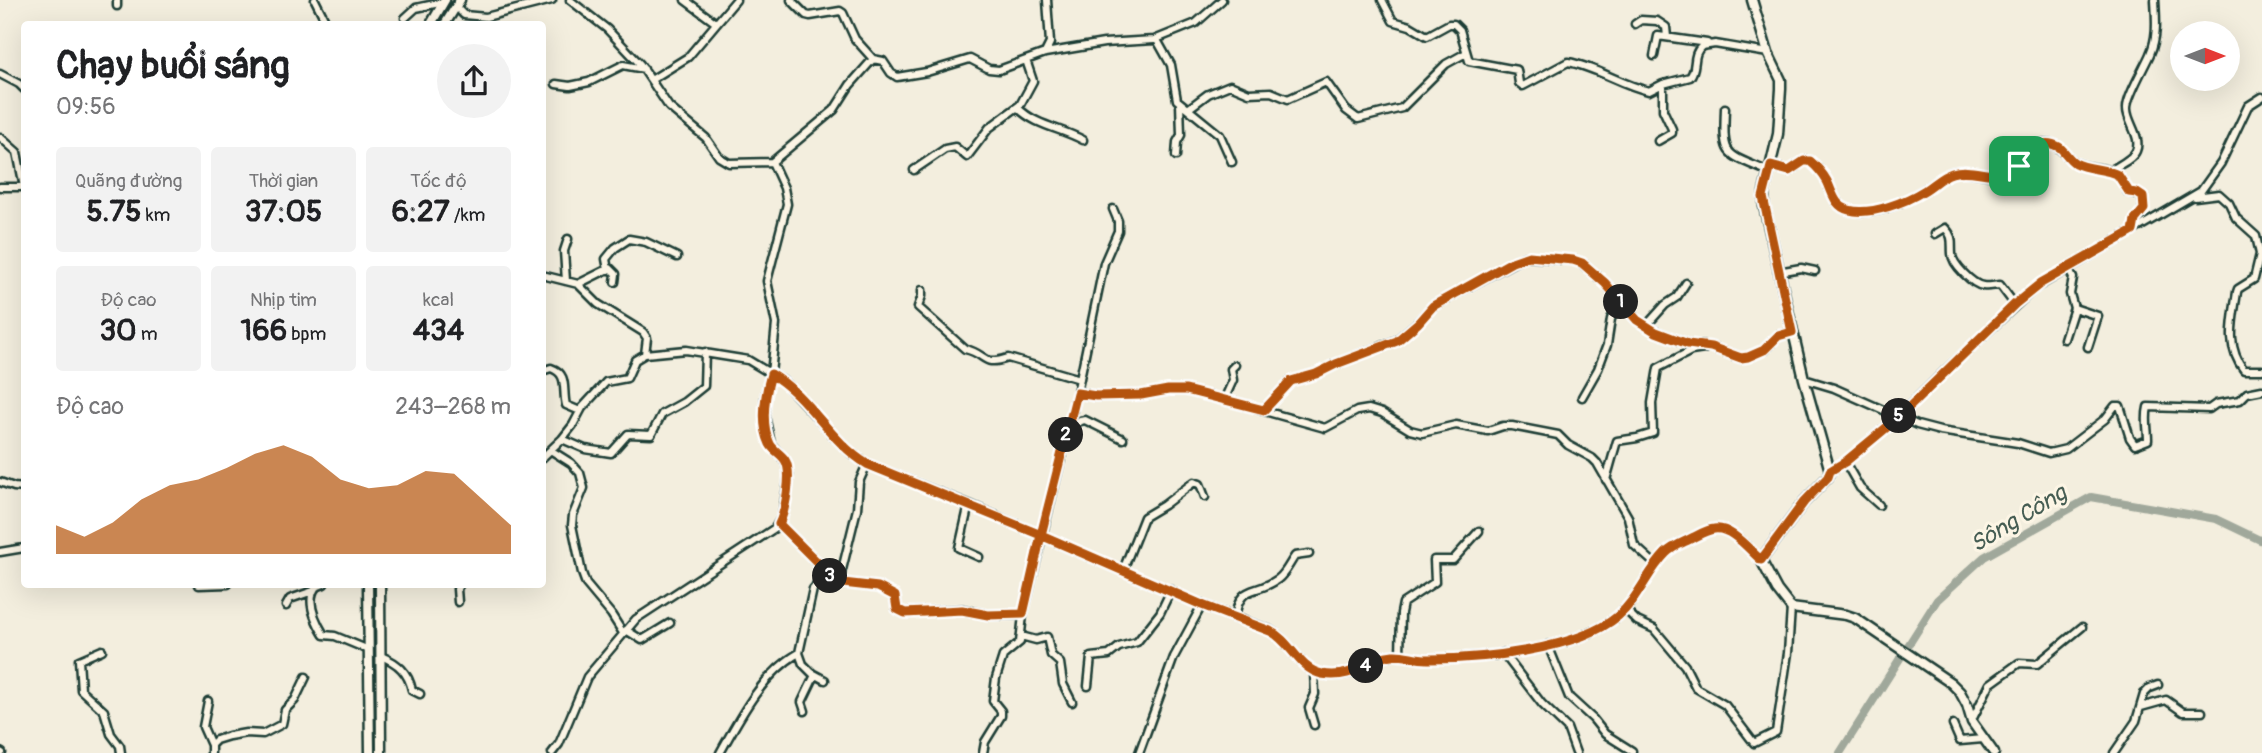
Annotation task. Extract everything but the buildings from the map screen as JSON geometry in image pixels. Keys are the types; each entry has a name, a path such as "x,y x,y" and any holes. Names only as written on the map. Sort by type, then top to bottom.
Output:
{"main road":[{"path":"1752,0 1781,89 1778,134 1763,197 1792,332 1830,471 1761,560 1777,590 1791,608 1855,618 1951,683 1968,705 1972,720 1994,753"},
{"path":"433,21 444,1"},
{"path":"447,21 458,4"},
{"path":"368,588 370,753"},
{"path":"380,588 381,753"}],"street":[{"path":"315,0 326,21"},
{"path":"458,4 464,15 486,17 552,0"},
{"path":"570,0 603,25 644,68 670,107 706,138 724,161 735,164 772,162 834,110 850,85 873,59 879,58 894,76 901,77 970,59 993,70 1004,69 1045,53 1104,43 1157,40 1196,23 1222,0"},
{"path":"685,0 716,23"},
{"path":"651,80 688,57 736,0"},
{"path":"792,0 806,15 840,11 843,13 855,39 873,59"},
{"path":"1045,53 1049,43 1047,0"},
{"path":"1382,0 1392,20 1412,27 1424,36 1430,36 1449,24 1454,24 1460,30 1466,53 1472,63 1494,64 1517,70 1519,83 1523,86 1568,62 1592,68 1646,91 1653,90 1663,84 1690,77 1694,71 1698,50 1702,46 1716,44"},
{"path":"2110,171 2136,150 2137,144 2127,109 2154,43 2157,27 2155,0"},
{"path":"405,18 416,8 444,1"},
{"path":"1635,24 1641,20 1660,22 1666,27 1667,37"},
{"path":"1654,55 1657,38 1661,36 1768,53"},
{"path":"1157,40 1171,65 1175,96 1220,135 1232,162"},
{"path":"1188,109 1208,94 1230,85 1249,93 1271,92 1288,99 1326,82 1346,110 1358,119 1367,118 1402,108 1446,64 1466,53"},
{"path":"914,170 948,148 955,147 967,156 989,128 1018,108 1033,81 1026,60"},
{"path":"556,84 570,86 589,82 623,65 644,68"},
{"path":"0,74 21,86"},
{"path":"1658,141 1672,133 1664,110 1663,84"},
{"path":"1830,471 1845,462 1898,418 2015,304 2041,283 2193,197 2212,177 2248,106 2262,97"},
{"path":"1175,156 1181,135 1180,103"},
{"path":"1018,108 1039,123 1083,140"},
{"path":"1725,108 1726,150 1734,156 1770,169 1789,171 1804,161 1810,161 1827,181 1836,202 1842,207 1858,211 1883,209 1920,193 1942,177 1955,172 1967,171 1996,176 2007,174 2042,143 2059,147 2076,163 2118,175 2129,192 2140,195 2144,200 2144,209 2135,220 2133,231"},
{"path":"0,137 17,152 21,172"},
{"path":"552,753 559,744 587,677 640,615 750,545 779,524 782,517 789,474 786,462 769,439 765,406 776,324 767,281 787,204 784,188 772,162"},
{"path":"0,187 21,187"},
{"path":"2193,197 2219,194 2229,203 2236,218 2256,236 2260,254 2254,279 2238,289 2230,339 2234,354 2244,370 2262,370"},
{"path":"983,753 985,742 1001,713 993,704 997,675 1004,654 1019,644 1023,614 1077,393 1104,263 1118,231 1118,221 1113,209"},
{"path":"1935,234 1945,228 1948,230 1953,246 1952,258 1965,275 1981,286 2000,285 2015,304"},
{"path":"566,281 564,251 568,239"},
{"path":"608,270 606,258 629,239 646,242 677,257"},
{"path":"1261,410 1269,406 1291,381 1316,374 1397,341 1433,306 1524,257 1578,261 1595,272 1634,318 1688,344 1707,346 1741,358 1764,350 1778,336 1792,332"},
{"path":"578,284 610,268 616,274 615,282"},
{"path":"1778,271 1801,268 1815,271"},
{"path":"2064,339 2074,308 2070,294 2073,278 2068,268"},
{"path":"546,276 578,284 598,304 646,335 645,354"},
{"path":"1646,326 1665,305 1677,297 1686,282"},
{"path":"922,290 918,307 965,349 989,362 1008,358 1080,379"},
{"path":"1582,397 1598,369 1607,345 1611,318 1619,300"},
{"path":"2074,308 2098,316 2088,348"},
{"path":"1606,480 1617,441 1653,433 1652,403 1658,368 1707,346"},
{"path":"546,455 562,439 580,411 606,382 626,377 635,359 645,354 682,350 748,360 783,381 852,454 867,464 969,504 1202,605 1276,634 1304,665 1330,675 1347,674 1386,657 1485,657 1583,636 1596,631 1625,609 1656,565 1674,547 1714,528 1728,532 1761,560"},
{"path":"562,439 585,449 611,453 628,433 651,435 662,414 684,402 704,386 705,352"},
{"path":"1224,400 1233,377 1231,369 1235,365"},
{"path":"546,370 551,368 561,373 566,404 569,408 580,411"},
{"path":"1804,379 1835,388 1898,418 1940,431 2014,442 2049,453 2066,449 2105,419 2115,406 2120,406 2131,440 2135,445 2139,445 2149,437 2146,426 2148,408 2209,409 2216,404 2239,400 2247,393 2262,390"},
{"path":"1077,393 1096,396 1141,395 1186,390 1242,403 1325,428 1357,411 1369,409 1382,413 1410,430 1422,433 1456,425 1485,431 1508,426 1558,435 1568,445 1595,460 1628,517 1634,545 1656,565"},
{"path":"1066,431 1085,420 1123,439"},
{"path":"552,451 571,463 580,473 584,488 573,515 572,525 586,584 624,632 642,640 670,624"},
{"path":"1845,462 1864,492 1879,505"},
{"path":"839,582 857,509 859,482 867,464"},
{"path":"0,482 21,488"},
{"path":"1123,570 1144,517 1162,507 1194,482 1199,484 1205,497"},
{"path":"969,504 959,548 979,557"},
{"path":"779,524 839,582 883,590 895,596 897,609 905,613 962,610 988,615 1023,614"},
{"path":"1400,655 1403,603 1435,582 1434,560 1450,562 1479,531"},
{"path":"0,552 21,548"},
{"path":"1235,618 1237,604 1242,595 1281,576 1295,556 1309,554"},
{"path":"825,680 803,664 799,653 813,589 827,573"},
{"path":"286,606 290,599 315,588"},
{"path":"458,588 458,602"},
{"path":"1088,686 1091,657 1110,654 1119,647 1137,642 1160,613 1171,590"},
{"path":"313,591 314,617 324,635 335,636 369,650"},
{"path":"1139,753 1174,657 1202,605"},
{"path":"1625,609 1637,621 1654,629 1685,666 1696,688 1725,705 1754,743 1776,732 1788,653 1791,608"},
{"path":"1972,720 1990,684 2019,663 2037,664 2082,627"},
{"path":"1021,636 1036,640 1047,637 1051,655 1060,663 1063,684 1072,702"},
{"path":"1549,645 1569,697 1605,734 1632,751"},
{"path":"102,650 79,660 81,690 104,711 111,734 121,753"},
{"path":"720,753 764,684 799,653"},
{"path":"1503,653 1545,708 1567,728 1576,753"},
{"path":"381,656 404,670 412,690 420,694"},
{"path":"1314,671 1315,694 1309,708 1314,725"},
{"path":"805,711 802,702 815,675"},
{"path":"211,749 216,740 246,733 263,734 281,725 284,722 285,710 295,700 306,677"},
{"path":"2114,753 2134,725 2146,691 2158,685"},
{"path":"2141,707 2165,700 2179,710 2202,712"},
{"path":"208,701 203,727 211,749"},
{"path":"1952,725 1960,741 1983,739"}],"waterway":[{"name":"Sông Công","path":"1840,753 1937,600 1984,557 2091,497 2216,519 2262,541"}],"route":[{"path":"2019,166 2007,174 1996,176 1967,171 1955,172 1942,177 1920,193 1876,211 1849,210 1842,207 1833,197 1827,181 1810,161 1804,161 1789,171 1771,166 1763,197 1792,332 1778,336 1764,350 1748,357 1741,358 1711,347 1688,344 1656,332 1634,318 1595,272 1578,261 1529,256 1512,262 1433,306 1397,341 1316,374 1291,381 1264,410 1186,390 1141,395 1096,396 1077,393 1041,535 867,464 852,454 783,381 771,374 765,398 769,439 786,462 789,474 779,524 834,579 843,583 878,587 895,596 897,609 905,613 966,610 988,615 1023,614 1041,535 1202,605 1270,631 1280,637 1304,665 1320,673 1347,674 1391,655 1422,659 1485,657 1563,642 1596,631 1619,615 1631,604 1666,553 1708,530 1714,528 1728,532 1761,560 1830,471 1845,462 1898,418 2015,304 2041,283 2133,231 2135,220 2144,209 2143,197 2130,193 2118,175 2076,163 2059,147 2039,144 2027,154 2019,166"}]}
